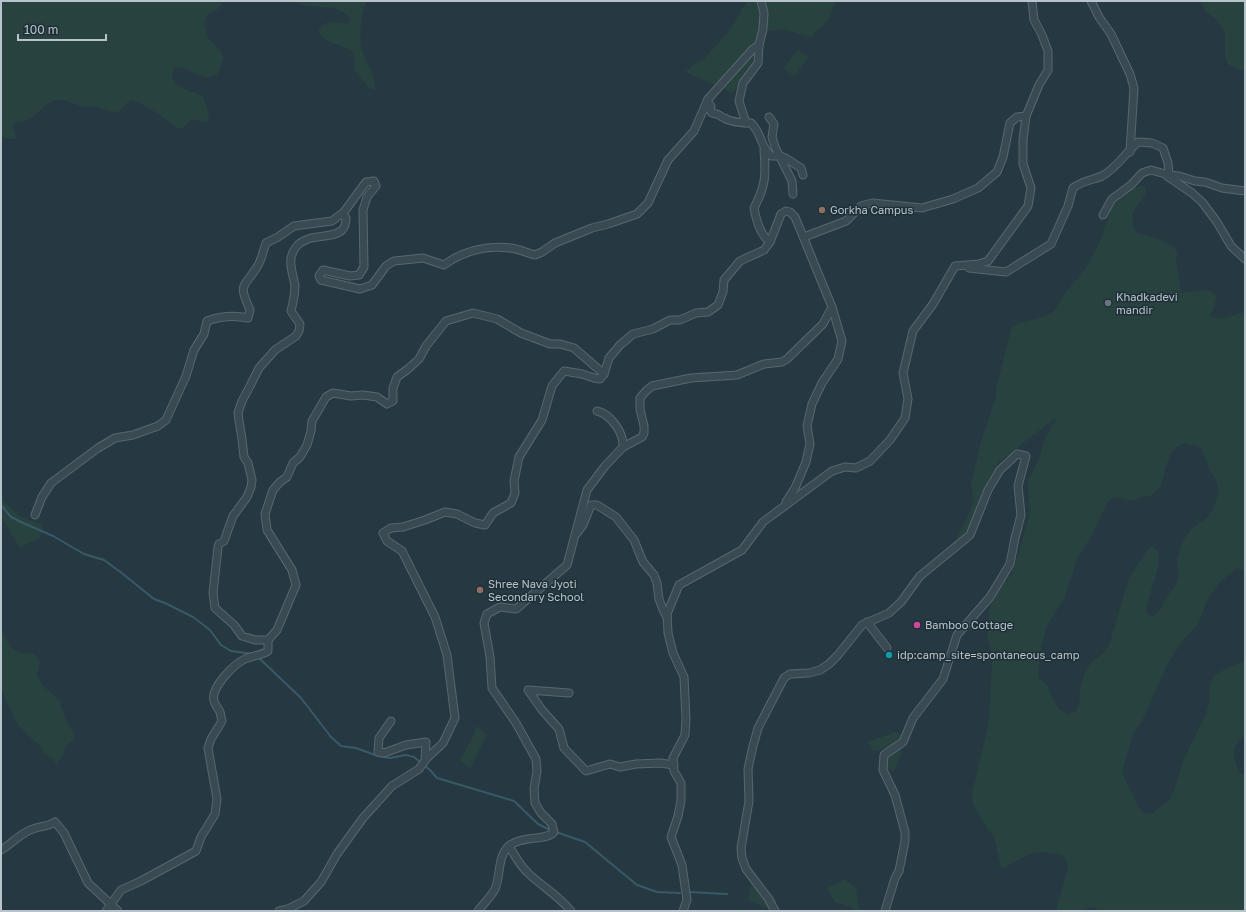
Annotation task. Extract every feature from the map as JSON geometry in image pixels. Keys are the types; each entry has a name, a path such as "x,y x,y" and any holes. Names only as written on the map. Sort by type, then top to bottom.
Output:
{"street":[{"path":"746,123 739,101 743,83 758,63 764,13 761,1"},
{"path":"955,266 979,264 988,261 1028,206 1031,188 1023,164 1023,140 1026,116 1039,86 1048,70 1048,51 1034,20 1032,1"},
{"path":"1091,1 1099,17 1111,34 1130,74 1134,88 1130,150"},
{"path":"35,516 42,497 51,483 98,448 116,438 133,435 158,426 166,420 186,376 194,350 204,334 207,321 217,317 236,316 248,318 250,310 244,297 243,289 246,281 258,266 266,243 294,226 332,221 343,214 366,182 374,181 376,186 367,198 363,210 364,267 360,275 350,276 323,270 319,276 321,280 360,289 372,285 386,266 394,261 423,258 444,266 454,258 483,248 512,248 535,255 555,243 592,228 637,214 648,203 668,160 694,131 707,101 753,49 759,45"},
{"path":"707,101 711,106 709,109 712,113 719,114 730,120 751,124 756,128 760,136 764,150 765,174 762,193 754,208 757,220 763,233 766,239 770,242"},
{"path":"804,236 846,221 861,206 872,203 922,208 953,199 978,188 997,172 1003,157 1010,123 1017,117 1026,116"},
{"path":"769,117 774,124 772,137 779,156 792,181 793,194"},
{"path":"955,266 1006,272 1051,244 1068,206 1072,188 1081,182 1102,176 1117,164 1138,142 1152,143 1163,148 1168,163 1167,175"},
{"path":"764,150 770,156 779,156 787,159 801,168 803,175"},
{"path":"1103,215 1112,199 1131,185 1142,173 1151,170 1167,175 1205,182 1222,188 1245,191"},
{"path":"1167,175 1202,202 1217,222 1231,246 1245,259"},
{"path":"279,911 288,909 304,901 321,882 363,818 392,786 419,769 442,743 455,718 447,655 435,617 402,552 387,542 383,533 391,528 403,527 445,512 457,514 475,523 485,525 493,513 511,503 515,493 514,482 519,457 542,420 552,386 564,372 582,374 600,379 604,374 609,358 620,345 633,334 652,329 670,320 680,320 696,313 708,312 718,305 723,292 724,280 740,261 764,250 770,242 781,214 786,211 790,212 795,217 804,236 832,307 842,341 838,359 822,383 812,404 807,426 810,444 806,462 798,482 788,500 778,511"},
{"path":"268,640 255,640 242,636 234,625 215,608 213,593 219,544 224,541 233,516 247,497 252,480 243,452 238,413 242,400 259,368 275,350 296,336 299,331 300,324 291,311 295,294 295,286 290,263 295,249 300,243 307,240 342,231 345,226 346,218 343,214"},
{"path":"683,911 687,900 682,865 671,837 681,801 681,783 674,771 673,758 684,735 686,719 684,676 673,653 668,633 667,617 679,585 742,550 762,522 832,471 845,467 856,468 870,461 890,440 905,418 908,399 903,373 913,331 933,304 955,266"},
{"path":"478,911 495,889 503,852 509,846 517,842 532,838 551,836 554,832 552,824 535,803 534,789 537,771 536,759 516,723 492,688 490,657 484,623 486,614 500,607 516,610 566,565 588,490 605,466 623,447 642,436 644,432 640,409 640,398 646,391 652,386 691,378 737,375 764,364 782,362 823,324 832,307"},
{"path":"106,911 121,890 141,881 196,851 201,837 215,814 217,799 208,748 211,739 222,721 220,712 214,701 213,693 222,679 233,667 246,658 262,655 268,651 268,640 278,630 296,585 292,570 267,530 265,514 273,490 287,477 292,464 300,457 307,445 312,421 326,397 333,393 351,396 363,395 377,397 387,404 393,401 393,388 397,377 419,359 426,346 446,321 473,313 497,319 522,333 550,344 574,348 604,374"},
{"path":"597,411 605,413 615,426 623,440 623,447"},
{"path":"775,911 768,898 746,869 742,858 741,848 749,801 748,768 758,728 784,678 790,674 810,673 820,670 838,655 862,624 889,613 902,602 920,576 970,535 988,490 1000,470 1018,454 1026,456 1018,486 1022,515 1015,538 1010,564 990,597 957,635 943,679 914,718 903,742 884,755 883,770 895,795 905,832 905,841 899,871 895,878 885,911"},
{"path":"575,534 583,525 591,505 597,505 616,516 634,540 643,562 654,575 657,583 659,599 667,617"},
{"path":"867,622 887,648"},
{"path":"569,693 528,690 542,710 559,729 564,748 586,771 610,764 620,767 642,764 674,765"},
{"path":"391,721 379,738 378,752 384,753 406,745 426,742 425,762"},
{"path":"1,850 20,835 39,826 48,826 54,822 64,833 88,883 118,911"},
{"path":"509,846 518,861 528,873 564,902 571,911"}],"green space":[{"path":"1,1 223,1 218,9 209,13 204,20 208,38 221,52 223,57 219,72 216,75 207,78 180,67 175,67 172,73 175,83 191,92 203,96 209,114 207,123 193,119 182,129 180,129 145,106 131,100 118,112 96,107 81,106 65,100 56,100 50,102 28,120 16,122 13,125 13,129 16,139 1,137"},
{"path":"295,1 367,1 363,11 360,33 361,46 374,80 375,90 371,89 355,71 353,52 325,39 318,31 322,26 329,22 348,23 351,20 346,14 333,8 309,6"},
{"path":"747,1 835,1 835,3 827,21 812,37 781,29 766,31 758,42 751,66 733,93 685,72 698,62 703,61 730,30"},
{"path":"1201,1 1245,1 1245,69 1239,70 1228,64 1225,58 1225,31 1218,21 1205,11"},
{"path":"798,50 808,58 794,76 784,68"},
{"path":"1141,186 1145,187 1146,192 1134,210 1132,218 1135,230 1137,233 1166,243 1175,249 1177,254 1176,262 1181,293 1208,290 1217,296 1213,311 1208,315 1212,317 1226,318 1245,312 1245,570 1237,568 1221,581 1208,598 1198,624 1184,639 1169,661 1142,721 1134,732 1123,767 1123,775 1137,805 1143,812 1150,814 1153,813 1169,800 1174,791 1183,761 1206,714 1210,700 1209,692 1213,677 1222,671 1245,661 1245,735 1234,748 1234,755 1238,769 1245,776 1245,911 1102,911 1091,907 1081,911 1056,911 1068,867 1066,859 1063,855 1038,852 1026,855 1004,868 1001,866 994,837 974,806 972,795 989,722 992,654 987,636 990,605 999,588 1012,574 1030,514 1028,481 1038,461 1045,439 1058,416 1000,461 984,487 969,528 961,538 956,539 972,507 973,493 971,486 981,442 996,397 997,384 1012,327 1022,322 1039,319 1054,311 1065,293 1083,272 1092,258 1114,206 1124,194","holes":["1184,443 1200,447 1210,471 1215,478 1219,491 1214,508 1207,518 1192,528 1183,540 1177,559 1179,573 1176,585 1167,596 1161,609 1154,616 1149,615 1146,608 1158,567 1159,553 1152,547 1148,549 1130,576 1109,646 1086,669 1080,689 1080,700 1076,712 1068,714 1059,709 1052,698 1048,687 1038,677 1041,647 1047,625 1064,599 1077,559 1090,538 1107,503 1112,498 1115,497 1134,500 1145,496 1150,496 1160,487 1173,451"]},
{"path":"1,499 21,517 43,525 39,539 20,548 1,516"},
{"path":"1,631 13,649 20,653 32,653 38,658 39,666 37,676 43,686 60,701 64,716 74,735 74,739 65,746 64,752 57,764 44,753 40,745 18,725 1,689"},
{"path":"476,726 487,734 470,768 460,760 474,735"},
{"path":"896,732 902,735 901,753 894,771 886,769 885,760 890,747 873,751 867,742"},
{"path":"844,879 856,888 858,908 864,911 854,911 852,907 835,902 827,888"},
{"path":"750,887 765,890 774,897 776,900 769,909 748,900"}],"waterway":[{"path":"1,505 11,517 53,536 84,554 104,560 154,599 193,617 210,630 221,645 231,651 253,654"},
{"path":"258,657 301,698 331,737 341,746 356,748 378,756 390,758 406,755 414,757 437,778 514,801 538,824 552,831"},
{"path":"556,832 585,842 637,885 657,892 680,893"},
{"path":"689,892 727,894"}],"place":[{"name":"Gorkha Campus","path":"822,210"},
{"name":"Khadkadevi mandir","path":"1108,303"},
{"name":"Shree Nava Jyoti Secondary School","path":"480,590"},
{"name":"Bamboo Cottage","path":"917,625"},
{"name":"idp:camp_site=spontaneous_camp","path":"889,655"}]}
